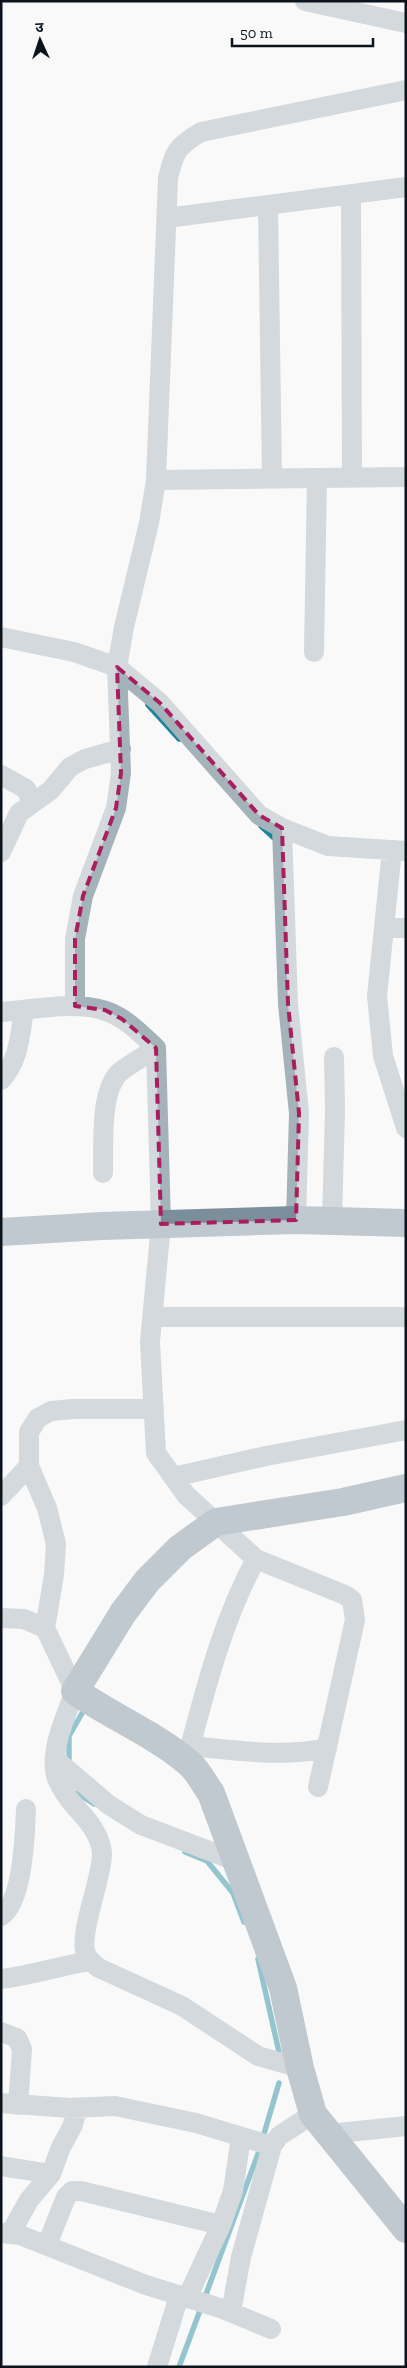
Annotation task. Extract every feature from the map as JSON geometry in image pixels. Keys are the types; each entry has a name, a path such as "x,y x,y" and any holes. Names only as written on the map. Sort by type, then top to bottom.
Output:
{"street":[{"path":"305,1 406,23"},
{"path":"74,1006 75,939 83,896 116,808 122,773 117,667 156,480 168,178 174,153 186,141 201,132 406,90"},
{"path":"166,218 406,188"},
{"path":"352,195 352,478"},
{"path":"268,205 272,478"},
{"path":"156,480 406,477"},
{"path":"314,652 317,478"},
{"path":"1,637 74,652 117,667 160,703 259,815 282,828 328,846 399,850 384,928 377,996 383,1056 406,1128"},
{"path":"1,852 19,813 50,790 70,767 85,759 121,749"},
{"path":"1,774 26,789 32,802"},
{"path":"282,828 288,1004 299,1113 296,1220"},
{"path":"384,928 406,928"},
{"path":"1,1012 74,1006 105,1010 122,1019 156,1048 161,1224 150,1342 156,1453 186,1495 256,1559 345,1595 352,1600 355,1620 318,1787"},
{"path":"1,1080 7,1074 18,1053 24,1010"},
{"path":"103,1173 106,1099 112,1082 120,1072 156,1048"},
{"path":"332,1220 335,1110 334,1057"},
{"path":"1,1232 296,1220 406,1223"},
{"path":"153,1318 406,1317"},
{"path":"154,1409 73,1409 51,1411 38,1418 29,1432 29,1466 47,1508 56,1544 54,1575 46,1628 75,1691 98,1708 163,1744 188,1754 304,1753 327,1748"},
{"path":"173,1476 266,1456 406,1430"},
{"path":"1,1496 29,1466"},
{"path":"292,2066 258,2056 182,2006 99,1968 90,1961 85,1953 86,1932 102,1855 100,1841 90,1822 65,1795 56,1777 55,1759 58,1738 75,1691 123,1613 147,1581 180,1548 216,1522 343,1502 406,1488"},
{"path":"256,1559 241,1587 227,1623 188,1754 192,1766 211,1794 283,1988 292,2066 321,2124 406,2229"},
{"path":"1,1618 24,1619 46,1628"},
{"path":"55,1759 109,1805 141,1825 236,1861"},
{"path":"1,1916 8,1912 15,1897 25,1835 26,1809"},
{"path":"1,1978 27,1976 66,1965 90,1961"},
{"path":"1,2032 17,2038 22,2049 10,2104 78,2108 115,2106 196,2123 256,2141 321,2124 406,2126"},
{"path":"78,2108 72,2127 61,2147 51,2174 29,2200 6,2234 20,2235 102,2269 227,2310 271,2329"},
{"path":"157,2367 221,2225 233,2191 256,2141"},
{"path":"227,2310 241,2257 256,2141"},
{"path":"1,2166 51,2174"},
{"path":"46,2245 66,2197 72,2191 81,2191 221,2225"}],"highlighted area":[{"path":"117,667 160,703 259,815 282,828 288,1004 299,1113 296,1220 161,1224 156,1048 122,1019 105,1010 75,1006 75,939 83,896 116,808 121,773"}],"waterway":[{"path":"148,705 179,739"},
{"path":"261,826 274,838"},
{"path":"69,1763 69,1736 85,1708"},
{"path":"77,1793 94,1804"},
{"path":"185,1852 207,1861 233,1893 244,1922"},
{"path":"258,1959 279,2052"},
{"path":"179,2367 258,2154 279,2083"}]}
